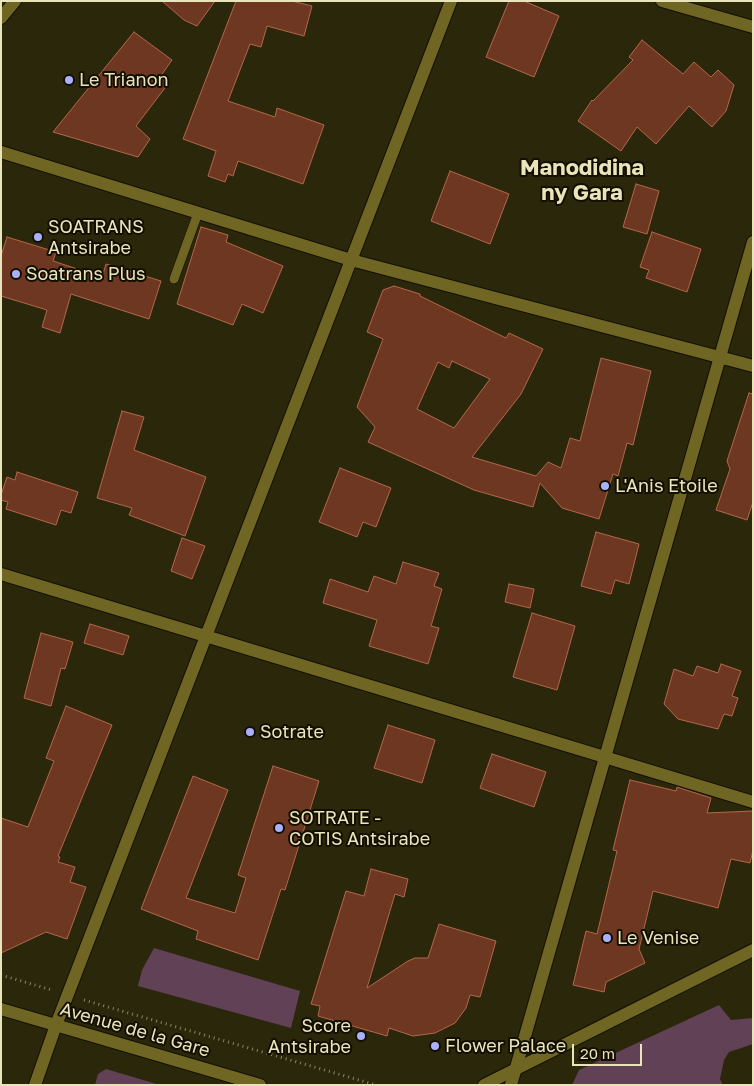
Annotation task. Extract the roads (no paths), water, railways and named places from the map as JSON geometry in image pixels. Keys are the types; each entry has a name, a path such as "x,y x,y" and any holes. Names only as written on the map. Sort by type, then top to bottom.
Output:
{"street":[{"path":"1,18 14,1"},
{"path":"36,1085 56,1025 451,1"},
{"path":"662,1 753,27"},
{"path":"1,152 351,260 753,366"},
{"path":"511,1085 753,242"},
{"path":"1,574 206,638 753,802"},
{"path":"484,1085 753,950"},
{"name":"Avenue de la Gare","path":"1,1008 260,1085"}],"lane":[{"path":"174,279 198,213"}],"place":[{"name":"Le Trianon","path":"69,80"},
{"name":"SOATRANS Antsirabe","path":"38,237"},
{"name":"Soatrans Plus","path":"16,274"},
{"name":"L'Anis Etoile","path":"605,486"},
{"name":"Sotrate","path":"250,732"},
{"name":"SOTRATE - COTIS Antsirabe","path":"279,828"},
{"name":"Le Venise","path":"607,938"},
{"name":"Score Antsirabe","path":"361,1036"},
{"name":"Flower Palace","path":"435,1046"}],"district":[{"name":"Manodidina ny Gara","path":"582,180"}]}
